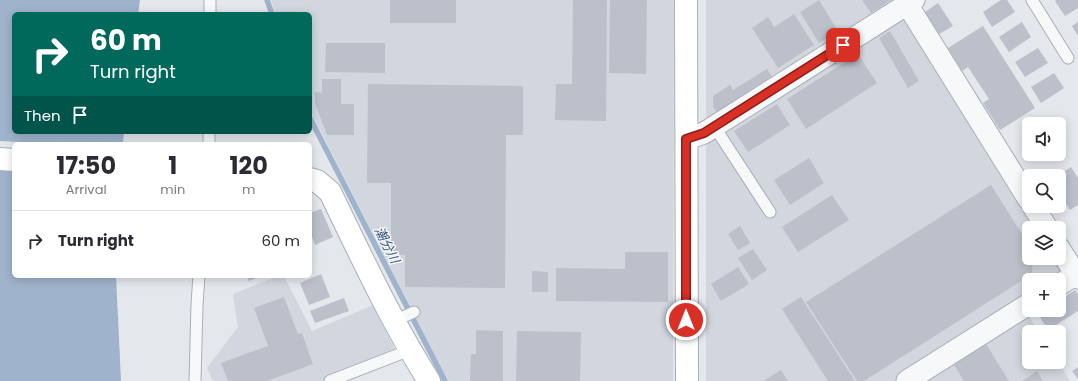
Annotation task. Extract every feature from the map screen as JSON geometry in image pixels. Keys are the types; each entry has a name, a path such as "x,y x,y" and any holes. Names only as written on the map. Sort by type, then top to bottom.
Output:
{"street":[{"path":"686,0 686,381"},
{"path":"686,139 704,133 910,2 1022,188"},
{"path":"0,159 12,160"},
{"path":"312,180 317,181 330,192 405,316 410,350 429,381"},
{"path":"1066,262 1073,277"},
{"path":"907,381 1022,308"}],"lane":[{"path":"210,0 210,12"},
{"path":"1032,0 1068,58"},
{"path":"714,126 770,212"},
{"path":"195,381 199,278"},
{"path":"330,381 410,350"}],"shaded area":[{"path":"271,0 674,0 673,381 449,381 312,114 312,12 275,12"},
{"path":"706,0 901,0 1022,204 1022,213 1027,213 1032,221 1022,221 1022,265 1059,265 1064,273 1022,273 1022,317 1030,317 1035,325 1022,325 1022,369 1062,369 1070,381 706,381"},
{"path":"273,278 285,278 312,331 373,305 400,360 346,381 213,381 207,368 238,327 233,294"}],"water":[{"path":"0,0 140,0 138,12 12,12 12,134 124,134 123,142 12,142 12,278 116,278 121,381 0,381"}],"pier":[{"path":"0,141 18,142 12,142 12,170 0,169"}],"building":[{"path":"390,0 456,0 456,23 390,23"},
{"path":"573,0 607,0 606,121 555,120 556,84 572,84"},
{"path":"610,0 647,0 646,74 609,73"},
{"path":"819,0 838,31 819,43 800,12"},
{"path":"862,0 891,0 871,13"},
{"path":"1001,0 1007,0 1015,12 992,27 983,12"},
{"path":"1078,0 1078,8 1065,16 1055,1"},
{"path":"938,3 953,26 939,34 925,12"},
{"path":"794,14 814,45 778,68 752,28 768,17 774,27"},
{"path":"1022,22 1031,37 1009,52 999,37"},
{"path":"1078,22 1078,36 1072,26"},
{"path":"983,26 1035,108 1000,130 983,103 989,99 968,67 962,71 948,48"},
{"path":"890,31 919,81 908,88 879,38"},
{"path":"326,43 385,43 385,73 325,72"},
{"path":"1038,48 1048,63 1025,77 1015,62"},
{"path":"858,54 877,83 806,129 787,99"},
{"path":"767,69 773,78 718,114 713,107 713,96 730,85 733,90"},
{"path":"1054,73 1064,88 1041,103 1031,87"},
{"path":"322,79 341,79 341,104 354,104 354,135 327,135 315,103 315,92 322,93"},
{"path":"368,84 523,86 523,135 506,135 505,288 405,287 405,255 391,255 391,183 367,183"},
{"path":"777,104 790,125 748,152 734,131"},
{"path":"809,158 824,183 790,205 774,180"},
{"path":"1071,167 1078,178 1078,205 1070,210 1066,203 1066,170"},
{"path":"991,185 1022,234 1022,265 1033,265 1032,273 1022,273 1022,280 864,381 857,381 806,302"},
{"path":"832,195 849,220 798,252 782,227"},
{"path":"321,209 333,237 315,245 312,237 312,212"},
{"path":"740,226 750,243 738,250 728,234"},
{"path":"753,249 767,270 752,280 738,258"},
{"path":"625,252 668,252 668,302 556,301 556,268 625,269"},
{"path":"738,267 749,284 721,301 711,284"},
{"path":"532,271 548,272 548,292 532,292"},
{"path":"321,274 330,297 309,305 300,283"},
{"path":"248,278 256,278 249,281"},
{"path":"1075,290 1078,294 1078,311 1056,325 1045,325 1040,317 1066,317 1066,296"},
{"path":"284,297 298,334 302,333 313,364 267,381 228,381 221,363 268,346 254,308"},
{"path":"801,297 855,381 828,381 782,309"},
{"path":"344,298 349,311 315,323 310,311"},
{"path":"476,330 503,331 503,381 470,381 471,354 476,354"},
{"path":"517,331 581,332 580,381 516,381"},
{"path":"986,344 1009,381 964,381 954,365"},
{"path":"1078,367 1078,379 1072,371"},
{"path":"781,370 788,381 763,381"},
{"path":"1037,371 1043,381 1022,381"}],"waterway":[{"name":"潮分川","path":"267,0 271,12"},
{"name":"潮分川","path":"312,122 445,381"}],"route":[{"path":"686,320 686,139 704,133 843,45"}]}
